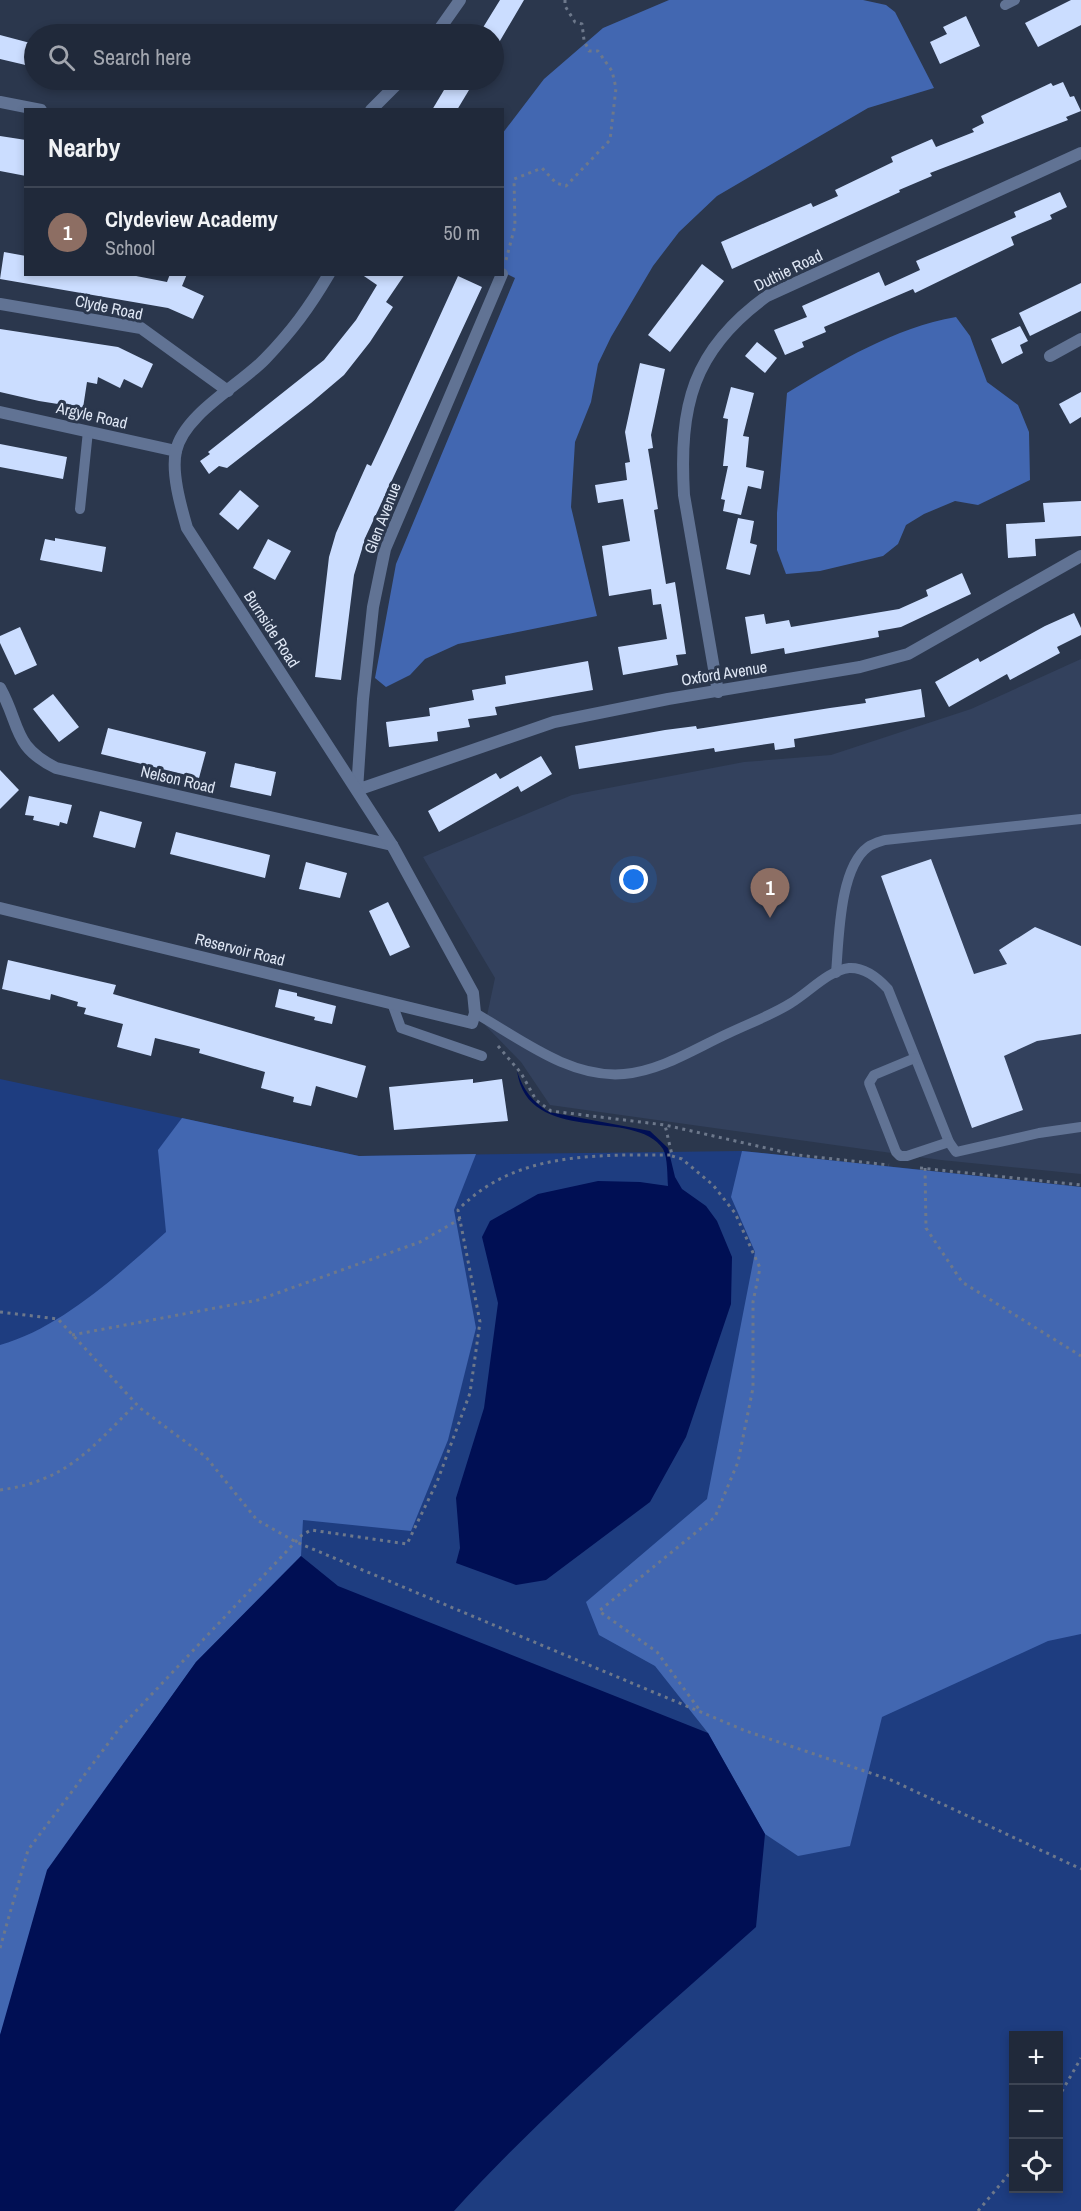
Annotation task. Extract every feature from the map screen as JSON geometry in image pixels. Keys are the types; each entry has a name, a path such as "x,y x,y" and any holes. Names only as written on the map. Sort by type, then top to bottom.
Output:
{"street":[{"path":"443,24 460,0"},
{"path":"373,108 391,90"},
{"path":"0,102 31,108"},
{"name":"Duthie Road","path":"718,692 684,495 683,470 687,416 693,388 714,345 728,327 767,297 1081,153"},
{"name":"Burnside Road","path":"328,276 306,314 263,361 190,424 176,451 177,492 187,528 392,845 473,993 473,1018"},
{"name":"Glen Avenue","path":"357,789 363,699 372,618 385,549 501,276"},
{"name":"Clyde Road","path":"0,304 141,328 228,391"},
{"path":"1050,356 1081,339"},
{"name":"Argyle Road","path":"0,412 176,451"},
{"name":"Oxford Avenue","path":"357,789 554,722 668,699 860,667 908,654 1081,556"},
{"name":"Nelson Road","path":"0,688 23,742 36,757 56,768 392,845"},
{"name":"Reservoir Road","path":"0,908 392,1004 473,1018"}],"lane":[{"path":"80,508 88,431"},
{"path":"836,972 847,880 857,859 867,848 885,840 1081,819"},
{"path":"473,1018 563,1062 592,1071 623,1074 659,1066 790,1004 836,972 848,968 861,970 880,980 894,1001 949,1142 957,1152 1039,1133 1081,1128"},
{"path":"392,1004 401,1028 482,1056"},
{"path":"915,1058 874,1076 869,1083 896,1152 900,1156 907,1155 949,1142"}],"path":[{"path":"504,267 515,226 514,179 542,168 556,183 566,186 610,140 616,88 612,71 598,51 590,51 584,40 582,24 575,22 565,6 565,0"},
{"path":"496,1042 521,1073 536,1100 551,1111 665,1125 797,1155 890,1165"},
{"path":"0,1948 28,1850 119,1729 296,1542 311,1530 407,1544 456,1436 470,1393 480,1322 458,1210 487,1186 517,1172 559,1158 615,1153 672,1155 665,1125"},
{"path":"665,1155 682,1159 713,1185 735,1213 760,1268 753,1302 753,1388 738,1462 715,1516 599,1611 657,1652 701,1713"},
{"path":"914,1167 1081,1185"},
{"path":"925,1168 926,1228 962,1282 1081,1356"},
{"path":"72,1335 258,1300 420,1242 460,1219"},
{"path":"0,1312 58,1319 136,1404 206,1457 257,1520 296,1542 746,1731 891,1780 1081,1869"},
{"path":"0,1490 31,1486 75,1464 136,1404"},
{"path":"1063,2091 1081,2058"},
{"path":"978,2211 1009,2174"}],"shaded area":[{"path":"669,0 863,0 886,5 895,12 934,88 868,108 717,196 679,232 653,266 611,337 598,364 591,402 575,442 571,507 597,616 458,644 425,659 410,675 386,687 375,678 396,564 515,278 504,272 504,131 544,79 603,28"},
{"path":"956,317 970,336 987,382 1018,405 1029,432 1030,480 978,505 955,501 924,514 906,525 898,544 883,556 820,571 786,574 777,550 777,513 787,393 847,358 889,337"},
{"path":"1081,659 1081,1174 941,1160 550,1105 521,1062 485,1025 495,978 423,857 572,795 744,762 831,755 971,709"},
{"path":"517,1071 529,1095 549,1112 650,1131 668,1148 675,1177 682,1189 706,1206 717,1221 732,1257 731,1304 686,1437 650,1502 546,1580 516,1585 456,1563 460,1548 456,1498 484,1408 498,1303 482,1237 490,1221 538,1194 598,1181 640,1182 668,1186 665,1153 649,1137 630,1130 561,1118 541,1109 525,1094"},
{"path":"0,1079 359,1156 742,1151 1081,1187 1081,2211 0,2211"},
{"path":"182,1118 359,1156 476,1154 454,1210 476,1328 448,1440 411,1531 303,1520 301,1556 196,1662 114,1777 0,2035 0,1345 23,1337 67,1313 109,1282 166,1232 158,1150"},
{"path":"742,1151 1081,1187 1081,1634 1048,1641 882,1717 850,1846 798,1856 765,1834 708,1733 655,1666 599,1635 586,1602 707,1499 755,1252 731,1197"},
{"path":"301,1556 338,1586 708,1733 765,1834 756,1927 563,2101 489,2173 454,2211 0,2211 0,2035 47,1870 196,1662"}],"building":[{"path":"500,0 524,0 504,34 504,24 485,24"},
{"path":"1071,0 1081,0 1081,25 1038,47 1025,23"},
{"path":"966,16 980,46 940,64 930,42 947,34 943,27"},
{"path":"0,35 24,41 24,65 0,59"},
{"path":"1063,82 1070,97 1074,96 1081,111 1066,117 1068,120 930,173 932,176 899,190 900,192 732,269 721,242 811,203 813,207 838,196 835,190 893,162 891,157 932,139 936,147 974,132 972,129 984,123 981,116 1051,83 1053,86"},
{"path":"444,90 469,90 458,108 433,108"},
{"path":"0,136 24,140 24,176 0,171"},
{"path":"1060,192 1067,207 1050,215 1052,219 1011,237 1014,245 915,293 913,289 824,327 826,332 802,342 804,347 785,355 774,330 807,317 802,306 879,272 885,286 920,270 916,261 1016,217 1014,212"},
{"path":"4,252 24,256 24,276 136,276 167,282 169,276 186,276 182,286 204,296 193,319 168,308 0,279"},
{"path":"702,264 724,281 670,352 648,335"},
{"path":"364,276 404,276 386,302 393,307 370,342 344,375 227,468 219,466 209,474 200,461 210,454 208,452 324,360 356,320 377,285"},
{"path":"458,276 482,287 366,536 354,575 341,680 315,677 329,557 336,533 367,464 371,466"},
{"path":"1081,283 1081,311 1030,336 1019,313"},
{"path":"1020,326 1028,341 1020,345 1023,353 1002,364 991,339"},
{"path":"0,329 118,347 153,364 142,388 124,379 120,388 98,377 97,384 87,382 83,408 39,401 0,392"},
{"path":"757,342 777,358 765,373 745,356"},
{"path":"640,363 665,369 651,435 653,448 648,449 658,509 654,510 666,584 675,582 686,654 676,655 678,665 623,675 618,647 667,639 661,604 653,605 651,589 609,596 602,546 630,541 623,499 598,503 595,485 627,480 625,463 630,462 625,432"},
{"path":"731,387 754,393 743,436 749,437 746,467 764,471 761,489 748,486 741,515 723,511 725,500 721,499 728,466 723,466 728,419 723,418"},
{"path":"1081,392 1081,417 1070,424 1059,404"},
{"path":"0,444 67,457 63,479 0,467"},
{"path":"240,490 259,506 238,530 219,514"},
{"path":"1081,501 1081,536 1035,539 1036,556 1008,558 1006,524 1045,522 1043,503"},
{"path":"738,518 754,521 750,543 757,545 750,575 726,569"},
{"path":"55,538 106,547 102,572 40,560 45,539 55,541"},
{"path":"268,539 291,551 275,580 253,568"},
{"path":"962,573 971,594 901,627 878,631 879,637 785,654 784,648 751,654 745,617 764,614 766,624 789,620 791,627 899,609 928,596 926,590"},
{"path":"1074,613 1081,628 1081,635 1057,647 1060,653 1010,680 1007,674 949,707 935,682 978,658 980,662 1045,626"},
{"path":"20,627 37,665 15,675 0,643 0,636"},
{"path":"588,661 593,690 495,707 497,715 468,719 470,727 437,732 438,741 389,747 386,722 430,716 429,708 474,700 472,690 506,684 505,676"},
{"path":"921,689 925,717 794,739 795,747 775,750 774,743 715,752 714,748 579,769 575,746 665,730 696,726 697,729 866,703 865,699"},
{"path":"53,694 79,727 59,742 33,709"},
{"path":"108,728 206,752 199,778 101,754"},
{"path":"541,756 552,774 521,792 518,786 439,832 428,811 496,773 500,779"},
{"path":"235,763 276,772 271,796 230,787"},
{"path":"0,770 19,790 0,809"},
{"path":"29,796 72,805 67,824 60,822 59,826 33,820 34,816 25,815"},
{"path":"100,811 142,822 135,848 93,837"},
{"path":"176,832 270,855 265,878 170,854"},
{"path":"931,859 974,974 1007,964 999,950 1035,927 1081,946 1081,1034 1037,1041 1004,1056 1023,1110 972,1128 881,876"},
{"path":"306,862 347,873 340,898 299,889"},
{"path":"388,902 410,947 390,956 369,911"},
{"path":"8,960 116,985 113,994 366,1066 357,1098 316,1086 311,1106 293,1102 294,1097 261,1088 265,1072 199,1053 200,1049 155,1038 151,1056 117,1047 123,1024 84,1014 86,1008 77,1006 78,1002 51,994 50,1000 2,989"},
{"path":"279,989 336,1006 332,1024 314,1020 315,1017 275,1007"},
{"path":"473,1079 473,1083 502,1079 508,1121 394,1130 389,1087"}],"place":[{"name":"Clydeview Academy","path":"770,918"}]}
